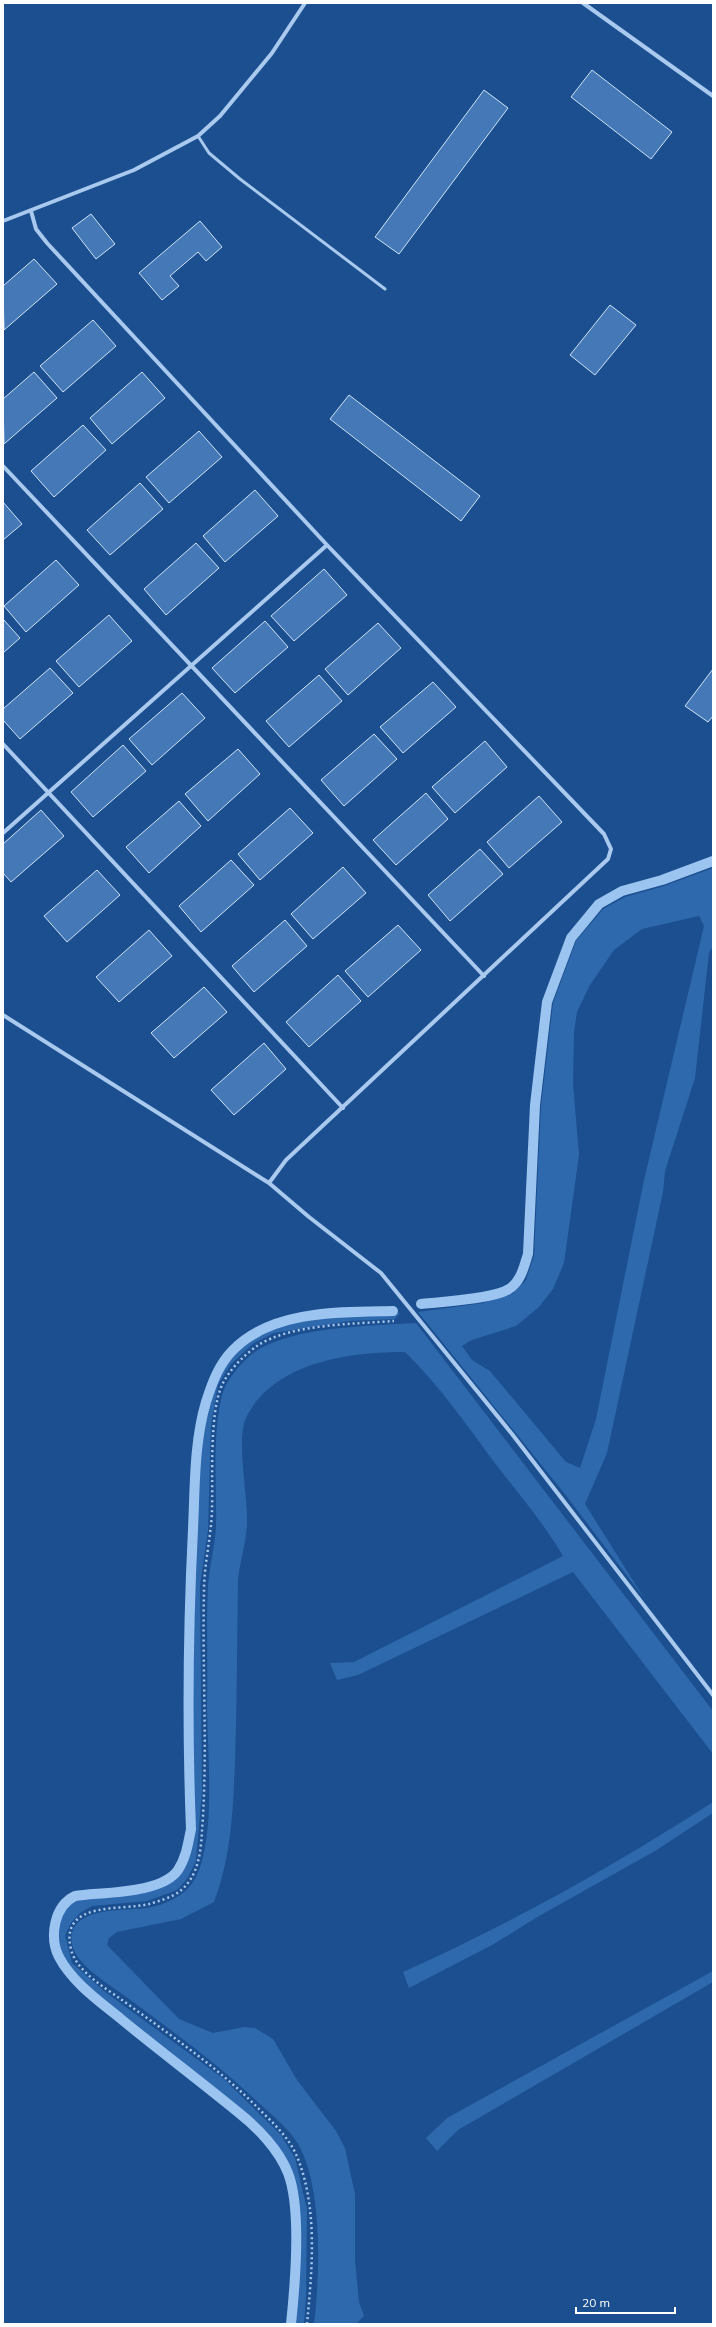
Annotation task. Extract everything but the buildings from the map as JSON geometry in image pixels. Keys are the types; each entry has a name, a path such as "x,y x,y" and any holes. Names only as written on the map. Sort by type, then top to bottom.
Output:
{"street":[{"path":"3,221 134,170 198,136 220,116 272,53 305,3"},
{"path":"583,3 713,96"},
{"path":"31,211 36,229 47,243 327,545 604,834 611,849 608,859 286,1160 269,1183"},
{"path":"3,466 484,976"},
{"path":"3,833 327,545"},
{"path":"3,744 343,1108"},
{"path":"3,1015 269,1183 309,1217 381,1273 512,1434 713,1695"}],"lane":[{"path":"198,136 209,153 240,179 385,289"}],"path":[{"path":"308,2324 310,2297 310,2209 298,2157 283,2132 227,2076 106,1988 75,1961 69,1936 74,1925 82,1915 93,1910 148,1904 179,1893 190,1881 199,1861 205,1791 204,1585 212,1531 214,1426 221,1386 240,1361 256,1346 276,1336 299,1331 419,1318"}],"shaded area":[{"path":"713,868 713,946 709,953 695,1078 665,1171 663,1192 607,1453 585,1504 644,1598 564,1493 418,1312 483,1303 512,1294 526,1280 534,1256 541,1106 553,1003 576,941 603,909 625,897 664,886","holes":["699,916 704,926 644,1180 596,1419 580,1468 566,1462 490,1371 472,1360 462,1346 472,1340 516,1326 539,1307 553,1289 564,1263 579,1155 573,1083 574,1033 577,1012 590,985 614,950 642,929"]},
{"path":"400,1313 395,1319 350,1321 274,1333 254,1343 231,1364 218,1385 211,1425 208,1530 200,1585 202,1791 196,1861 187,1879 177,1890 147,1901 92,1906 80,1913 71,1923 65,1935 72,1963 104,1991 224,2079 281,2135 295,2158 307,2209 306,2297 304,2324 293,2324 298,2268 299,2229 295,2192 291,2174 284,2158 274,2143 246,2116 91,1992 68,1966 57,1946 57,1924 67,1904 77,1898 135,1891 161,1884 172,1877 181,1868 188,1854 193,1829 190,1752 198,1473 204,1417 207,1403 217,1377 233,1354 247,1342 264,1332 282,1325 301,1319 321,1316 341,1314"},
{"path":"416,1323 713,1711 713,1754 573,1572 358,1675 337,1680 330,1663 354,1662 563,1556 539,1519 452,1405 405,1352 361,1354 315,1364 274,1384 258,1399 246,1418 243,1427 242,1439 247,1522 246,1537 238,1581 236,1718 232,1816 228,1851 220,1885 214,1902 181,1919 117,1932 109,1938 107,1945 179,2019 213,2033 244,2027 255,2028 273,2039 297,2080 336,2131 345,2148 355,2194 355,2260 359,2302 364,2316 356,2324 314,2324 318,2281 318,2232 316,2207 312,2183 306,2162 298,2144 281,2123 227,2075 84,1965 72,1944 73,1932 78,1923 87,1917 99,1913 147,1908 157,1906 171,1900 184,1892 193,1883 201,1864 208,1826 209,1805 207,1702 208,1587 216,1526 216,1454 218,1415 221,1398 226,1385 238,1368 252,1354 268,1345 287,1338 331,1329"},
{"path":"713,1802 713,1813 655,1851 539,1916 492,1945 409,1988 403,1972 483,1934 561,1893 638,1849"},
{"path":"713,1971 713,1982 458,2130 437,2151 426,2138 447,2118"}],"waterway":[{"path":"421,1304 467,1300 502,1292 513,1286 522,1273 528,1254 535,1105 547,1002 571,938 599,904 622,891 662,880 713,861"},
{"path":"291,2324 296,2269 296,2227 292,2188 284,2164 274,2148 246,2119 150,2043 87,1991 71,1975 59,1957 54,1940 54,1932 55,1923 62,1907 75,1896 145,1888 159,1884 170,1878 178,1870 186,1851 191,1829 189,1754 190,1604 197,1449 202,1417 216,1374 233,1350 249,1337 267,1327 287,1320 330,1313 393,1311"}]}
